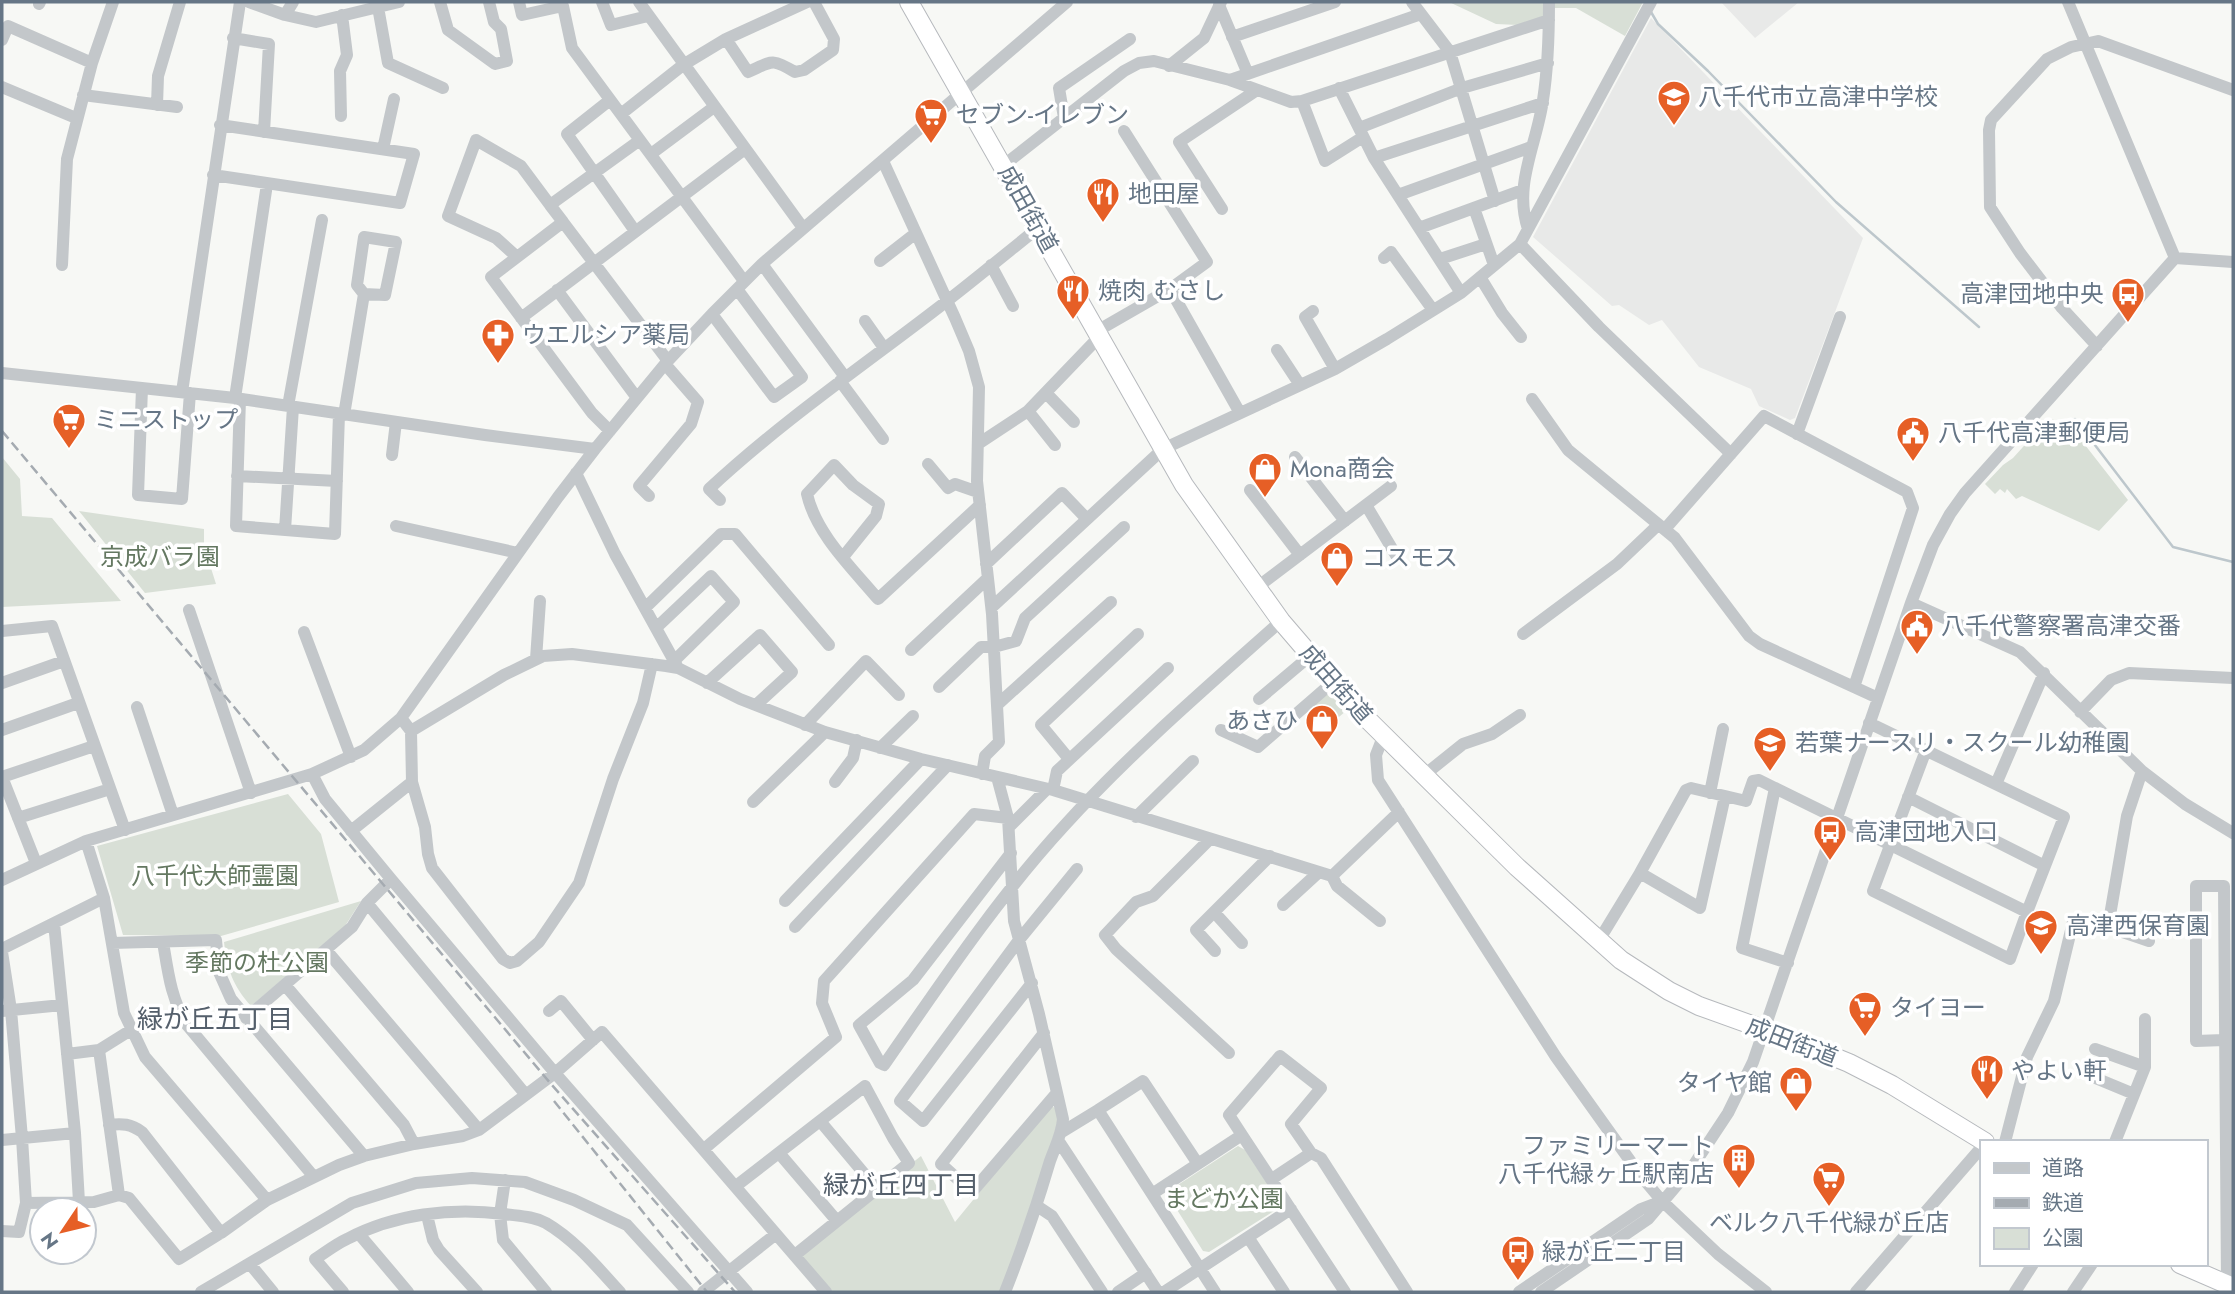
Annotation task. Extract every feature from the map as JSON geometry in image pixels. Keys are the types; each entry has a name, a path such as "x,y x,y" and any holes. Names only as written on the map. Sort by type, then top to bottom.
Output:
{"highway":[{"name":"成田街道","path":"909,2 1184,485 1281,621 1383,737 1598,942 1621,960 1699,1006 1797,1041 1871,1074 1934,1109 1982,1140"},
{"path":"2185,1266 2230,1286"}],"street":[{"path":"62,265 67,159 92,62 113,2"},
{"path":"157,105 158,76 180,2"},
{"path":"142,388 138,495 183,499 186,392 213,175 240,2"},
{"path":"249,2 285,15 316,22 399,2"},
{"path":"285,15 292,2"},
{"path":"440,2 448,30 495,64 507,61 501,29 494,22 489,2"},
{"path":"519,2 522,15 563,6 572,48 682,196 802,377 774,397 712,314"},
{"path":"602,2 611,25 648,16"},
{"path":"639,2 803,228"},
{"path":"621,114 683,65 726,39 807,2"},
{"path":"726,39 748,72 772,61 795,72 804,69 833,50 834,39 814,2"},
{"path":"2,880 86,841 312,774 364,750 401,718 576,473 666,363 712,314 762,264 1067,2"},
{"path":"1232,37 1335,2"},
{"path":"1412,2 1450,52 1495,201"},
{"path":"1528,229 1524,219 1523,190 1543,103 1548,63 1549,2"},
{"path":"992,607 1163,449 1335,369 1461,293 1520,244 1651,2"},
{"path":"2068,2 2175,258"},
{"path":"1220,3 1248,74"},
{"path":"1170,66 1204,38 1220,3"},
{"path":"378,7 388,62 443,88"},
{"path":"1230,80 1421,14"},
{"path":"341,116 340,71 347,55 342,15"},
{"path":"1004,165 1124,71 1139,63 1154,61 1230,80 1292,102 1302,101 1549,20"},
{"path":"2,40 8,26 92,62"},
{"path":"233,38 269,44 264,132"},
{"path":"1064,118 1059,88 1130,39"},
{"path":"2097,346 2062,308 2020,253 1990,207 1991,120 2047,59 2098,41 2233,90"},
{"path":"1302,101 1325,161 1361,132 1462,88 1548,63"},
{"path":"2,87 76,118"},
{"path":"1339,88 1374,158 1461,293"},
{"path":"1222,209 1180,142 1256,90"},
{"path":"83,95 177,107"},
{"path":"383,149 394,99"},
{"path":"610,100 567,134 635,231"},
{"path":"1374,158 1543,103"},
{"path":"651,154 714,107"},
{"path":"213,175 400,202 414,154 220,125"},
{"path":"978,444 1028,411 1099,333 1170,289 1207,262 1124,131"},
{"path":"517,257 496,238 447,216 476,140 522,166 666,363 698,402 691,424 639,486 649,496"},
{"path":"550,205 640,140"},
{"path":"1398,194 1531,147"},
{"path":"521,318 745,149"},
{"path":"883,161 969,351 978,387 979,498 992,607 999,742 985,756 982,774"},
{"path":"267,184 237,398 236,526 335,534 342,414 364,295 357,285 365,237 396,242 385,295 364,295"},
{"path":"1419,228 1523,190"},
{"path":"1474,208 1494,265"},
{"path":"285,530 290,407 322,220"},
{"path":"563,222 491,277 592,413 610,431"},
{"path":"720,499 709,489 746,454 1038,228"},
{"path":"880,261 916,233"},
{"path":"1440,259 1486,244"},
{"path":"1520,244 1599,327 1731,454"},
{"path":"1384,258 1391,252 1433,310"},
{"path":"2175,258 2233,262"},
{"path":"1541,1292 1648,1219 1693,1166 1728,1113 1743,1086 1764,1030 1924,565 1944,524 1995,459 2175,258"},
{"path":"762,264 883,439"},
{"path":"991,265 1013,306"},
{"path":"1480,277 1502,313 1521,337"},
{"path":"1170,289 1240,413"},
{"path":"557,290 637,398"},
{"path":"1313,311 1305,317 1335,369"},
{"path":"1797,434 1840,317"},
{"path":"865,321 884,348"},
{"path":"1277,350 1300,385"},
{"path":"2,373 237,398 595,449"},
{"path":"1046,393 1074,422"},
{"path":"1532,399 1568,450 1675,538 1749,636 1760,644 1878,698"},
{"path":"1028,411 1055,445"},
{"path":"1523,634 1618,564 1661,527 1764,416 1908,492 1913,508 1854,687"},
{"path":"391,455 396,422"},
{"path":"1295,457 1345,521"},
{"path":"928,464 948,488 955,484 979,498"},
{"path":"843,556 876,516 879,503 853,485 834,465 807,494 812,514 843,556 878,599 979,498"},
{"path":"576,473 615,554 676,664"},
{"path":"237,476 337,481"},
{"path":"1256,588 1391,486"},
{"path":"1250,490 1300,555"},
{"path":"986,564 1062,493 1087,519"},
{"path":"1366,505 1397,557"},
{"path":"396,526 518,553"},
{"path":"939,687 981,647 994,647 1016,641 1025,618 1124,527"},
{"path":"645,608 721,534 735,534 829,645"},
{"path":"656,628 710,576 734,602 676,664"},
{"path":"911,650 988,578"},
{"path":"536,659 540,601"},
{"path":"997,705 1111,602"},
{"path":"1911,603 2020,652 2142,771 2185,804 2233,834"},
{"path":"189,610 251,793"},
{"path":"1011,853 913,980 859,1025 884,1065 981,925 1087,802 1165,723 1281,621"},
{"path":"2,631 52,626 125,830"},
{"path":"304,632 351,757"},
{"path":"1069,759 1041,724 1138,634"},
{"path":"707,682 760,635 792,672 756,705"},
{"path":"411,731 504,675 536,659 572,654 652,664 676,664 756,705 825,732 1049,790 1326,874 1380,920"},
{"path":"1259,699 1310,656"},
{"path":"2,683 64,661"},
{"path":"805,725 866,661 899,695"},
{"path":"401,718 411,731 412,782 425,827 432,869 503,959 510,963 517,961 539,942 579,883 613,779 643,703 652,664"},
{"path":"1008,822 1049,790 1057,771 1168,668"},
{"path":"1996,784 2044,673"},
{"path":"2080,712 2111,680 2129,673 2233,678"},
{"path":"1221,730 1258,747 1333,682"},
{"path":"2,730 78,703"},
{"path":"137,707 173,815"},
{"path":"1423,776 1463,744 1492,734 1520,715"},
{"path":"880,748 913,716"},
{"path":"1869,723 1926,750 2064,817 2010,959 1873,891 1926,750"},
{"path":"1710,793 1723,730"},
{"path":"753,802 825,732"},
{"path":"1383,737 1376,755 1378,780 1556,1057 1662,1201 1718,1254 1766,1292"},
{"path":"835,782 853,758 858,740"},
{"path":"36,863 2,777 94,746"},
{"path":"785,901 921,759"},
{"path":"1136,817 1193,761"},
{"path":"795,927 948,765"},
{"path":"2108,927 2127,816 2142,771"},
{"path":"312,774 325,799 391,879 555,1073 747,1292"},
{"path":"997,777 1008,822 1012,904 1063,1119 1037,1206 1005,1292"},
{"path":"1598,942 1686,790 1690,788 1746,801 1752,781 1759,780 2027,912"},
{"path":"351,831 412,782"},
{"path":"1775,788 1742,948 1788,963"},
{"path":"18,818 110,789"},
{"path":"1640,873 1700,908 1725,796"},
{"path":"1908,797 2045,866"},
{"path":"1283,905 1326,874 1399,812"},
{"path":"704,1149 836,1037 822,1003 824,981 974,814 1008,822"},
{"path":"1210,839 1153,897 1136,902 1105,935 1116,949 1229,1053"},
{"path":"86,841 104,898 124,1013 145,1058 267,1200"},
{"path":"1215,951 1196,930 1270,856"},
{"path":"1032,983 923,1121 900,1101 1019,940 1077,869"},
{"path":"246,1018 352,927 367,904 391,879"},
{"path":"2224,1040 2196,1041 2196,886 2224,886 2228,948 2224,1040 2229,1148 2230,1286"},
{"path":"2,1231 19,1232 26,1203 22,1138 6,1010 2,950 104,898"},
{"path":"367,904 526,1095"},
{"path":"1214,912 1242,943"},
{"path":"2006,1140 2027,1057 2054,1000 2073,922 2108,927 2149,941"},
{"path":"54,923 79,1196"},
{"path":"111,943 216,940 219,972 231,999 364,1156"},
{"path":"163,942 176,1008 187,1025 314,1177"},
{"path":"326,950 479,1130"},
{"path":"285,985 404,1125 414,1144"},
{"path":"549,1011 561,1001 593,1040"},
{"path":"6,1010 62,1005"},
{"path":"2116,1140 2145,1067 2145,1020"},
{"path":"67,1054 99,1050 131,1030"},
{"path":"98,1201 119,1195 129,1198 179,1259 267,1200 314,1177 364,1156 463,1136 479,1130 555,1073 602,1032 826,1292"},
{"path":"1044,1033 941,1164 972,1192 1056,1094"},
{"path":"2095,1049 2145,1067"},
{"path":"99,1050 119,1195"},
{"path":"1345,1292 1229,1115 1280,1056 1321,1088 1292,1124 1311,1153 1321,1158 1407,1292"},
{"path":"2093,1077 2134,1094"},
{"path":"1060,1136 1143,1081 1198,1164"},
{"path":"736,1186 865,1086 909,1163 795,1255"},
{"path":"1098,1110 1216,1292"},
{"path":"820,1121 877,1189"},
{"path":"109,1125 133,1126 142,1132 221,1233"},
{"path":"2,1140 75,1133"},
{"path":"1152,1194 1242,1135"},
{"path":"1060,1136 1158,1292"},
{"path":"1856,1292 1980,1149"},
{"path":"779,1153 837,1222"},
{"path":"1272,1179 1311,1153"},
{"path":"202,1292 352,1203 416,1183 472,1178 525,1182 574,1200 627,1225 688,1292"},
{"path":"505,1180 500,1214 503,1240 547,1292"},
{"path":"1519,1292 1641,1209 1662,1201"},
{"path":"1037,1206 1052,1216 1102,1292"},
{"path":"1164,1292 1291,1209"},
{"path":"343,1292 315,1259 346,1239 394,1222 462,1211 531,1218 545,1223 574,1242 616,1291"},
{"path":"427,1215 433,1240 439,1250 477,1292"},
{"path":"359,1234 408,1292"},
{"path":"703,1292 776,1234"},
{"path":"1248,1237 1284,1292"},
{"path":"250,1264 273,1292"},
{"path":"2015,1292 2032,1266"},
{"path":"2073,1292 2091,1266"},
{"path":"1118,1292 1146,1273"}],"shaded area":[{"path":"1721,2 1799,2 1755,38"},
{"name":"八千代市立高津中学校","path":"1651,18 1863,238 1795,418 1790,420 1759,406 1751,389 1699,367 1662,320 1649,325 1619,305 1612,306 1533,237"}],"green space":[{"path":"1449,2 1544,2 1544,16 1518,25 1496,24"},
{"path":"1554,2 1643,2 1625,36 1576,8 1554,8"},
{"path":"2049,418 2071,427 2128,500 2099,531 2022,496 2016,499 2007,489 2005,493 2000,489 1995,494 1985,484"},
{"name":"京成バラ園","path":"2,457 20,479 22,516 52,518 121,601 2,607"},
{"name":"京成バラ園","path":"79,511 204,529 204,546 216,584 145,593"},
{"path":"1328,692 1346,711 1327,727 1312,701"},
{"name":"八千代大師霊園","path":"288,794 321,834 339,902 221,936 123,935 97,846"},
{"name":"季節の杜公園","path":"361,901 345,926 251,1006 232,977 224,942"},
{"path":"1050,1106 1056,1108 1058,1122 1004,1292 827,1292 795,1255 921,1156 955,1222"},
{"name":"まどか公園","path":"1238,1146 1245,1150 1279,1201 1277,1209 1209,1252 1203,1251 1169,1197 1170,1190"}],"waterway":[{"path":"1651,12 1658,24 1708,71 1836,202 1979,327"},
{"path":"2075,419 2173,547 2233,562"}],"railway":[{"path":"2,431 551,1084 735,1292"},
{"path":"554,1101 707,1292"}],"place":[{"name":"八千代市立高津中学校","path":"1674,127"},
{"name":"セブン-イレブン","path":"931,145"},
{"name":"地田屋","path":"1103,224"},
{"name":"焼肉 むさし","path":"1073,321"},
{"name":"高津団地中央","path":"2128,324"},
{"name":"ウエルシア薬局","path":"498,365"},
{"name":"ミニストップ","path":"69,450"},
{"name":"八千代高津郵便局","path":"1913,463"},
{"name":"Mona商会","path":"1265,499"},
{"name":"コスモス","path":"1337,588"},
{"name":"八千代警察署高津交番","path":"1917,656"},
{"name":"あさひ","path":"1322,751"},
{"name":"若葉ナースリ・スクール幼稚園","path":"1770,773"},
{"name":"高津団地入口","path":"1830,862"},
{"name":"高津西保育園","path":"2041,956"},
{"name":"タイヨー","path":"1865,1038"},
{"name":"やよい軒","path":"1987,1101"},
{"name":"タイヤ館","path":"1796,1113"},
{"name":"ファミリーマート 八千代緑ヶ丘駅南店","path":"1739,1190"},
{"name":"ベルク八千代緑が丘店","path":"1829,1208"},
{"name":"緑が丘二丁目","path":"1518,1282"}],"district":[{"name":"緑が丘五丁目","path":"215,1019"},
{"name":"緑が丘四丁目","path":"901,1185"}]}
